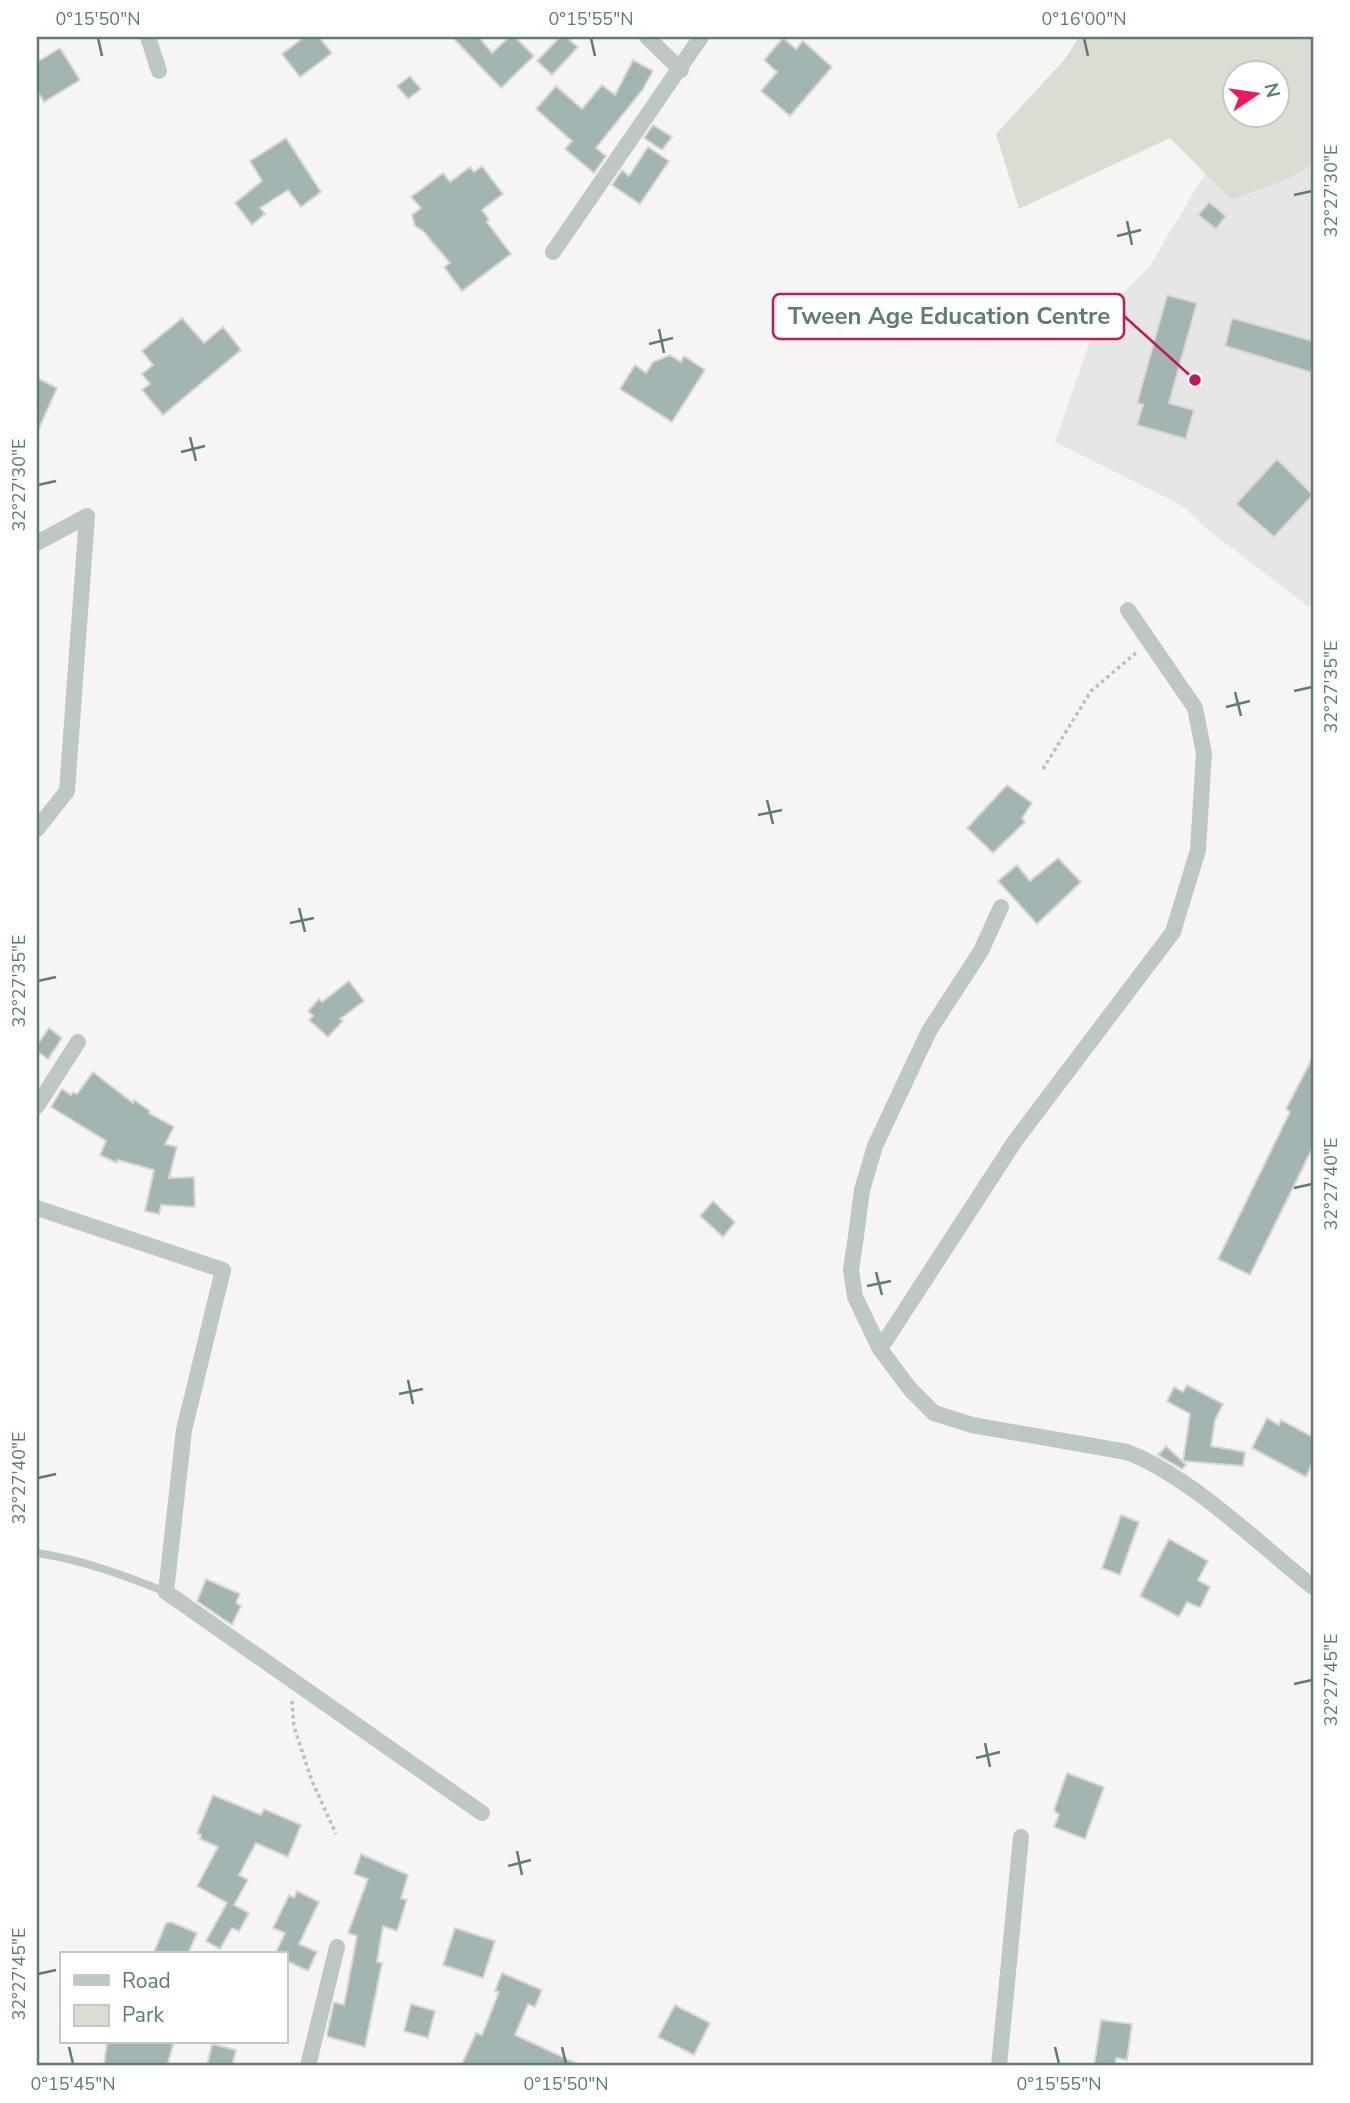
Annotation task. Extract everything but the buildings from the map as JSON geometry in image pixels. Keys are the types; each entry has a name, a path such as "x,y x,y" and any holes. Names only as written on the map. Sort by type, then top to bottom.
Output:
{"street":[{"path":"148,37 159,71"},
{"path":"647,37 681,70"},
{"path":"553,252 681,70 701,37"},
{"path":"37,543 87,516 67,791 37,829"},
{"path":"880,1349 1015,1141 1173,932 1198,850 1205,753 1195,708 1128,610"},
{"path":"1001,906 981,951 929,1031 875,1146 862,1190 851,1270 855,1297 880,1349 910,1389 934,1413 972,1425 1127,1452 1145,1459 1187,1487 1313,1587"},
{"path":"37,1106 78,1042"},
{"path":"37,1208 223,1270 184,1430 166,1592 482,1813"},
{"path":"999,2066 1021,1837"},
{"path":"308,2066 337,1947"}],"lane":[{"path":"37,1553 72,1558 104,1567 166,1592"}],"path":[{"path":"1043,769 1091,691 1150,642"},
{"path":"293,1681 294,1727 312,1781 336,1834"}],"shaded area":[{"path":"1313,163 1313,602 1309,607 1208,530 1181,505 1055,442 1098,318 1149,267 1206,172 1232,200 1291,178"}],"green space":[{"path":"1079,37 1313,37 1313,163 1291,178 1232,200 1170,138 1019,209 996,134 1065,59"}],"place":[{"name":"Tween Age Education Centre","path":"1195,380"}]}
